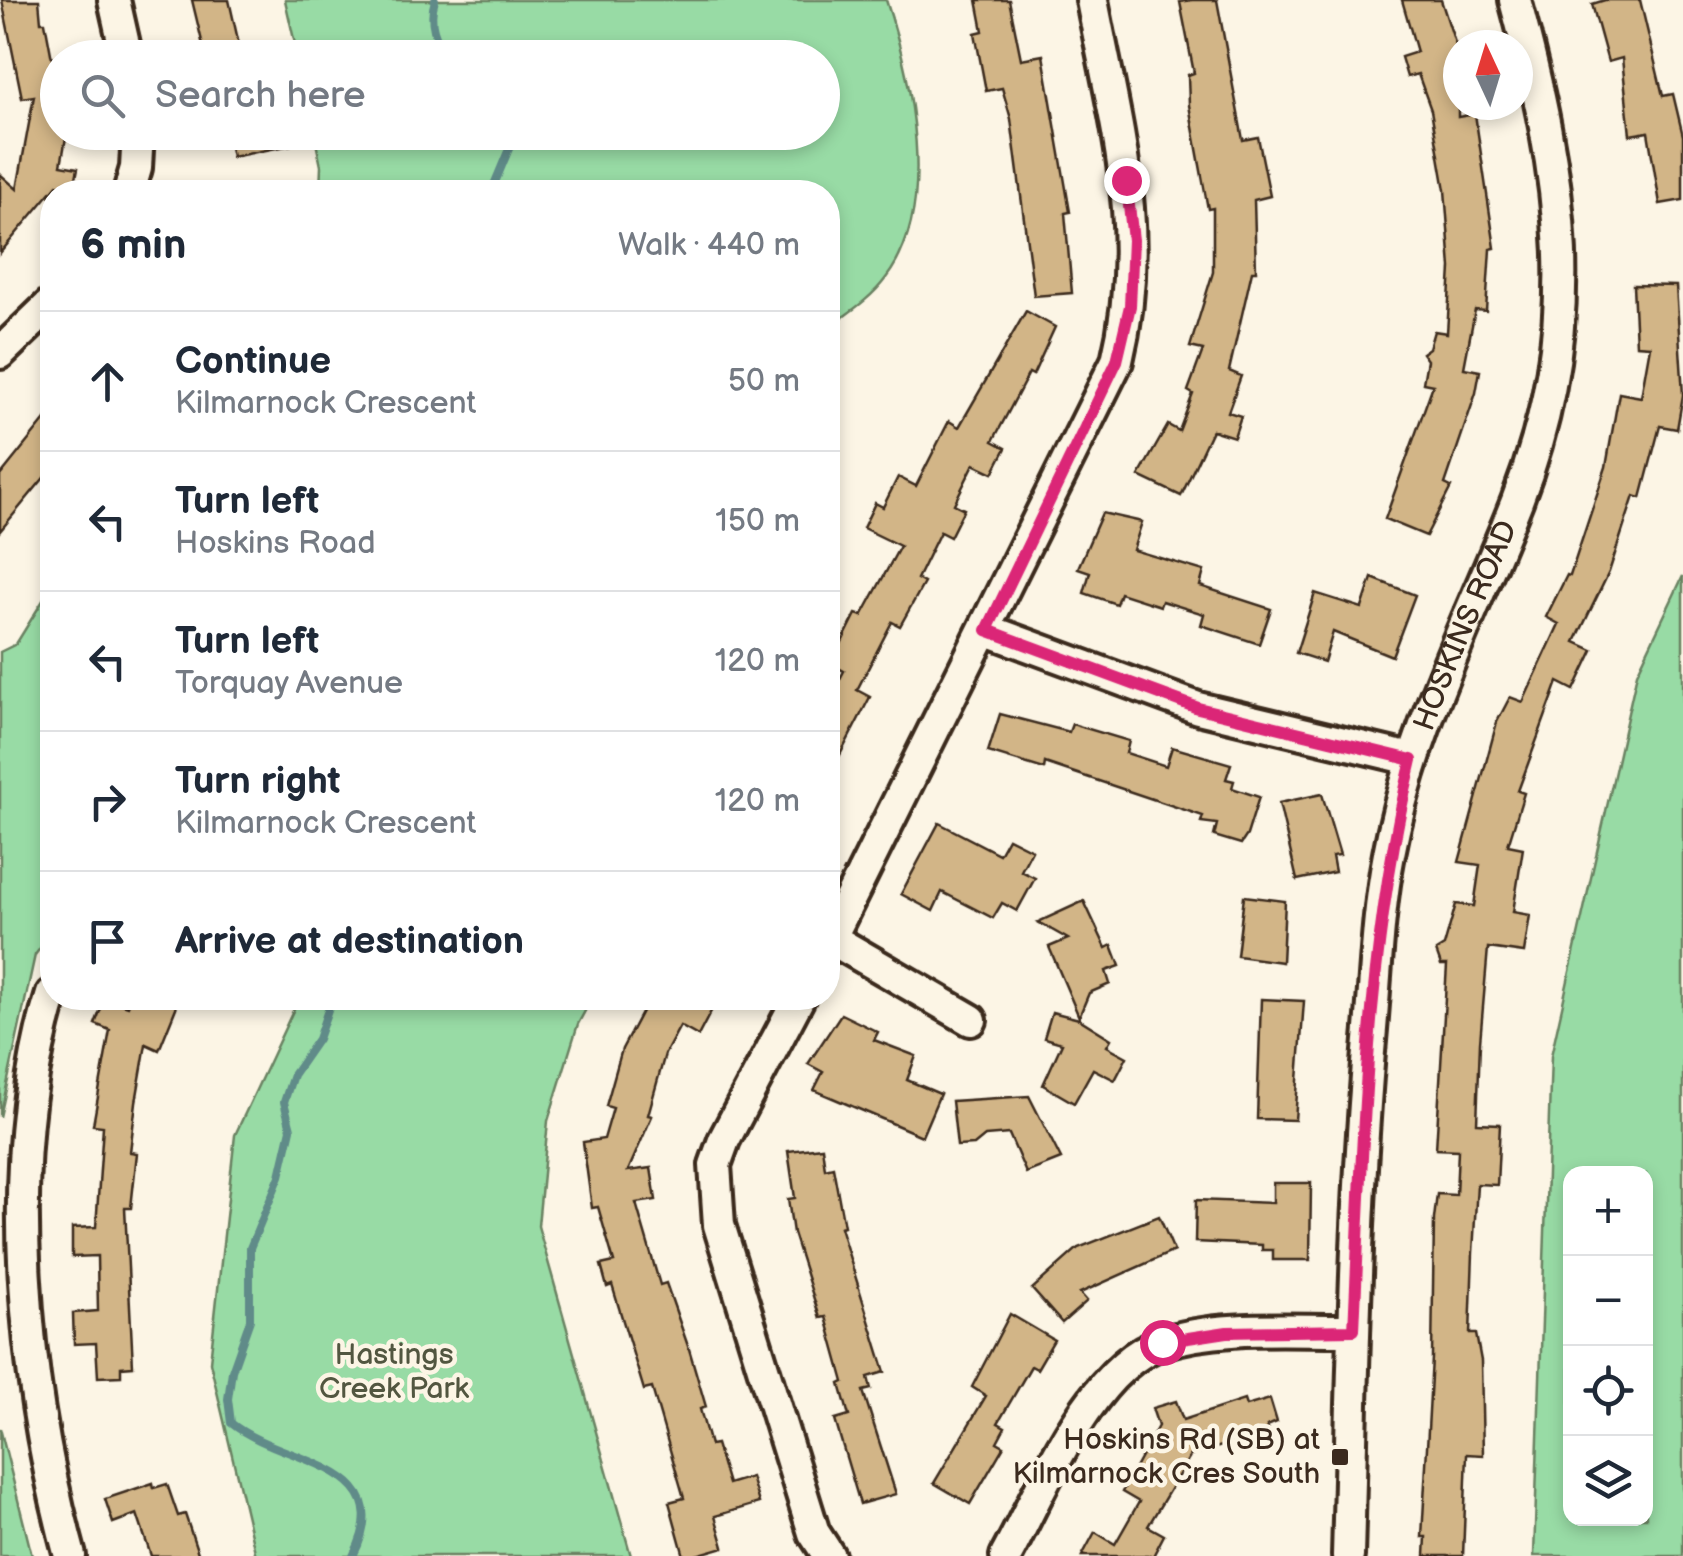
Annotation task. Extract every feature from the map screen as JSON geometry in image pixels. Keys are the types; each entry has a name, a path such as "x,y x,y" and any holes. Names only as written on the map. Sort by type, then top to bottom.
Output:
{"street":[{"path":"114,0 123,40"},
{"path":"840,918 987,630 1117,361 1130,306 1133,240 1126,180 1092,0"},
{"name":"HOSKINS ROAD","path":"1348,1556 1364,1105 1388,854 1412,760 1517,500 1541,429 1558,334 1559,196 1539,89 1515,0"},
{"path":"133,180 137,150"},
{"path":"0,353 40,314"},
{"path":"987,630 1198,708 1412,760"},
{"path":"840,946 971,1020"},
{"path":"49,1010 28,1108 26,1275 34,1390 48,1475 70,1556"},
{"path":"792,1010 724,1140 714,1165 716,1198 729,1262 814,1533 828,1556"},
{"path":"1006,1556 1092,1398 1132,1357 1162,1342 1227,1332 1354,1330"}],"green space":[{"path":"285,0 886,0 904,66 916,141 912,216 903,249 873,293 840,319 840,180 320,180 318,150 840,150 840,40 294,40"},
{"path":"1683,576 1683,1556 1534,1556 1551,1056 1637,673"},
{"path":"40,605 40,948 35,955 0,1117 0,652 16,644"},
{"name":"Hastings Creek Park","path":"293,1010 586,1010 548,1121 538,1226 631,1556 256,1556 210,1362 235,1135"},
{"path":"0,1428 32,1556 0,1556"}],"building":[{"path":"2,0 39,0 41,22 45,22 48,40 40,40 40,150 64,150 61,165 78,168 76,180 40,180 40,205 0,253 0,174 17,189 34,96 22,98"},
{"path":"192,0 229,0 238,40 202,40"},
{"path":"977,0 1009,0 1021,59 1043,55 1070,212 1065,213 1072,293 1034,296 1011,119 1002,88 986,91 975,33 983,31"},
{"path":"1217,0 1243,140 1258,137 1270,196 1254,200 1256,271 1252,271 1229,371 1241,376 1228,412 1241,416 1234,437 1212,430 1181,496 1139,476 1168,425 1179,431 1193,394 1188,391 1203,350 1190,347 1213,272 1213,208 1208,209 1189,105 1188,75 1194,73 1180,2"},
{"path":"1402,0 1441,0 1451,30 1443,30 1443,120 1476,120 1495,248 1490,249 1486,311 1475,310 1464,368 1480,371 1476,393 1445,484 1451,487 1426,536 1385,519 1433,385 1423,383 1427,360 1422,353 1429,348 1434,331 1447,333 1451,268 1445,190 1431,110 1418,74 1407,77 1401,57 1417,52"},
{"path":"1640,0 1663,96 1673,94 1683,136 1683,200 1660,204 1648,132 1630,135 1622,58 1608,62 1592,4"},
{"path":"231,150 267,150 232,157"},
{"path":"1633,285 1676,286 1683,395 1677,429 1660,426 1641,498 1634,496 1609,572 1575,642 1593,650 1574,690 1558,682 1518,791 1524,793 1508,845 1523,848 1513,912 1530,915 1524,953 1488,948 1480,1042 1477,1123 1500,1124 1497,1185 1477,1184 1473,1253 1470,1334 1476,1334 1481,1361 1483,1455 1467,1454 1463,1556 1425,1556 1426,1537 1422,1537 1432,1358 1434,1219 1437,1194 1456,1195 1458,1150 1436,1149 1447,965 1441,965 1436,951 1444,946 1456,904 1474,906 1480,865 1459,862 1497,722 1510,697 1523,702 1559,624 1546,617 1567,575 1570,576 1606,467 1619,393 1641,397 1650,346 1636,345"},
{"path":"1026,311 1055,327 1033,375 1029,373 993,441 1006,448 993,473 974,464 954,504 964,509 950,537 940,532 917,579 924,583 900,626 892,622 857,690 870,697 840,755 840,679 844,671 840,669 840,646 856,614 862,616 900,546 863,528 875,503 883,507 898,477 916,486 949,421 959,427"},
{"path":"40,426 40,483 0,531 0,476"},
{"path":"1102,513 1142,522 1133,550 1204,571 1200,586 1271,609 1259,644 1201,625 1204,614 1162,601 1160,606 1120,593 1116,604 1084,593 1090,572 1078,568"},
{"path":"1372,578 1415,595 1392,656 1333,632 1324,662 1296,653 1315,593 1362,608"},
{"path":"1000,714 1069,732 1072,724 1129,741 1126,753 1166,766 1172,747 1231,764 1226,779 1234,781 1232,788 1259,797 1247,835 1241,844 1214,836 1217,824 1201,822 1203,816 1045,763 1044,769 988,752"},
{"path":"1322,794 1340,855 1332,856 1335,872 1297,880 1279,803"},
{"path":"939,823 999,854 1008,838 1032,850 1021,871 1035,878 1017,911 1002,903 993,918 942,892 933,911 901,894"},
{"path":"1244,896 1285,901 1282,962 1237,956"},
{"path":"1084,901 1106,948 1112,945 1120,966 1106,971 1110,984 1089,993 1079,1017 1049,947 1068,939 1038,922"},
{"path":"1261,999 1304,1001 1295,1120 1257,1119"},
{"path":"100,1010 175,1010 159,1050 146,1044 130,1152 137,1153 131,1208 125,1208 133,1366 121,1367 121,1376 98,1377 96,1343 74,1344 73,1313 98,1311 97,1256 72,1257 72,1228 96,1227 103,1126 93,1125 110,1030 95,1024"},
{"path":"643,1010 712,1010 698,1036 680,1026 665,1054 648,1115 652,1116 628,1171 651,1168 656,1200 636,1203 660,1285 666,1283 689,1349 706,1407 700,1409 710,1445 716,1444 728,1484 751,1477 759,1503 715,1516 724,1547 693,1556 684,1556 669,1502 684,1498 652,1388 644,1390 612,1285 607,1287 601,1265 614,1262 598,1207 592,1208 583,1142 604,1139 613,1108 606,1106 622,1049"},
{"path":"1052,1012 1079,1019 1111,1039 1107,1046 1127,1057 1115,1080 1093,1069 1074,1103 1043,1085 1062,1043 1044,1038"},
{"path":"841,1014 878,1032 874,1040 916,1056 907,1080 940,1094 922,1136 814,1090 823,1072 808,1064"},
{"path":"1029,1096 1061,1159 1026,1173 1009,1134 985,1136 974,1145 957,1146 952,1101"},
{"path":"822,1147 825,1169 833,1167 844,1226 840,1227 885,1372 868,1377 871,1389 863,1391 896,1494 860,1504 835,1420 849,1416 840,1384 844,1382 826,1317 820,1318 793,1233 788,1199 795,1198 788,1151"},
{"path":"1273,1183 1311,1183 1310,1260 1273,1260 1273,1250 1262,1250 1262,1245 1195,1242 1196,1200 1273,1203"},
{"path":"1159,1216 1174,1251 1080,1293 1087,1301 1062,1323 1032,1289 1078,1248"},
{"path":"1010,1314 1054,1340 1037,1369 1031,1366 998,1423 1005,1427 997,1442 1004,1446 970,1504 934,1483 986,1396 972,1387"},
{"path":"1270,1399 1277,1422 1267,1426 1269,1431 1190,1456 1148,1526 1164,1535 1153,1556 1082,1556 1095,1532 1115,1544 1139,1502 1122,1492 1158,1426 1152,1408 1176,1401 1183,1420 1244,1400 1246,1406"},
{"path":"153,1483 154,1488 167,1484 178,1516 185,1514 199,1556 151,1556 137,1514 113,1523 105,1499"}],"waterway":[{"path":"435,0 432,16 438,40"},
{"path":"496,180 508,150"},
{"path":"328,1010 318,1039 293,1075 284,1102 291,1129 280,1176 250,1248 250,1320 232,1371 228,1399 231,1423 253,1437 330,1470 350,1484 362,1502 364,1525 353,1556"}],"place":[{"name":"Hoskins Rd (SB) at Kilmarnock Cres South","path":"1340,1457"}],"route":[{"path":"1126,180 1133,240 1130,306 1117,361 987,630 1198,708 1412,760 1388,854 1378,952 1364,1105 1354,1330 1227,1332 1162,1342"}]}
